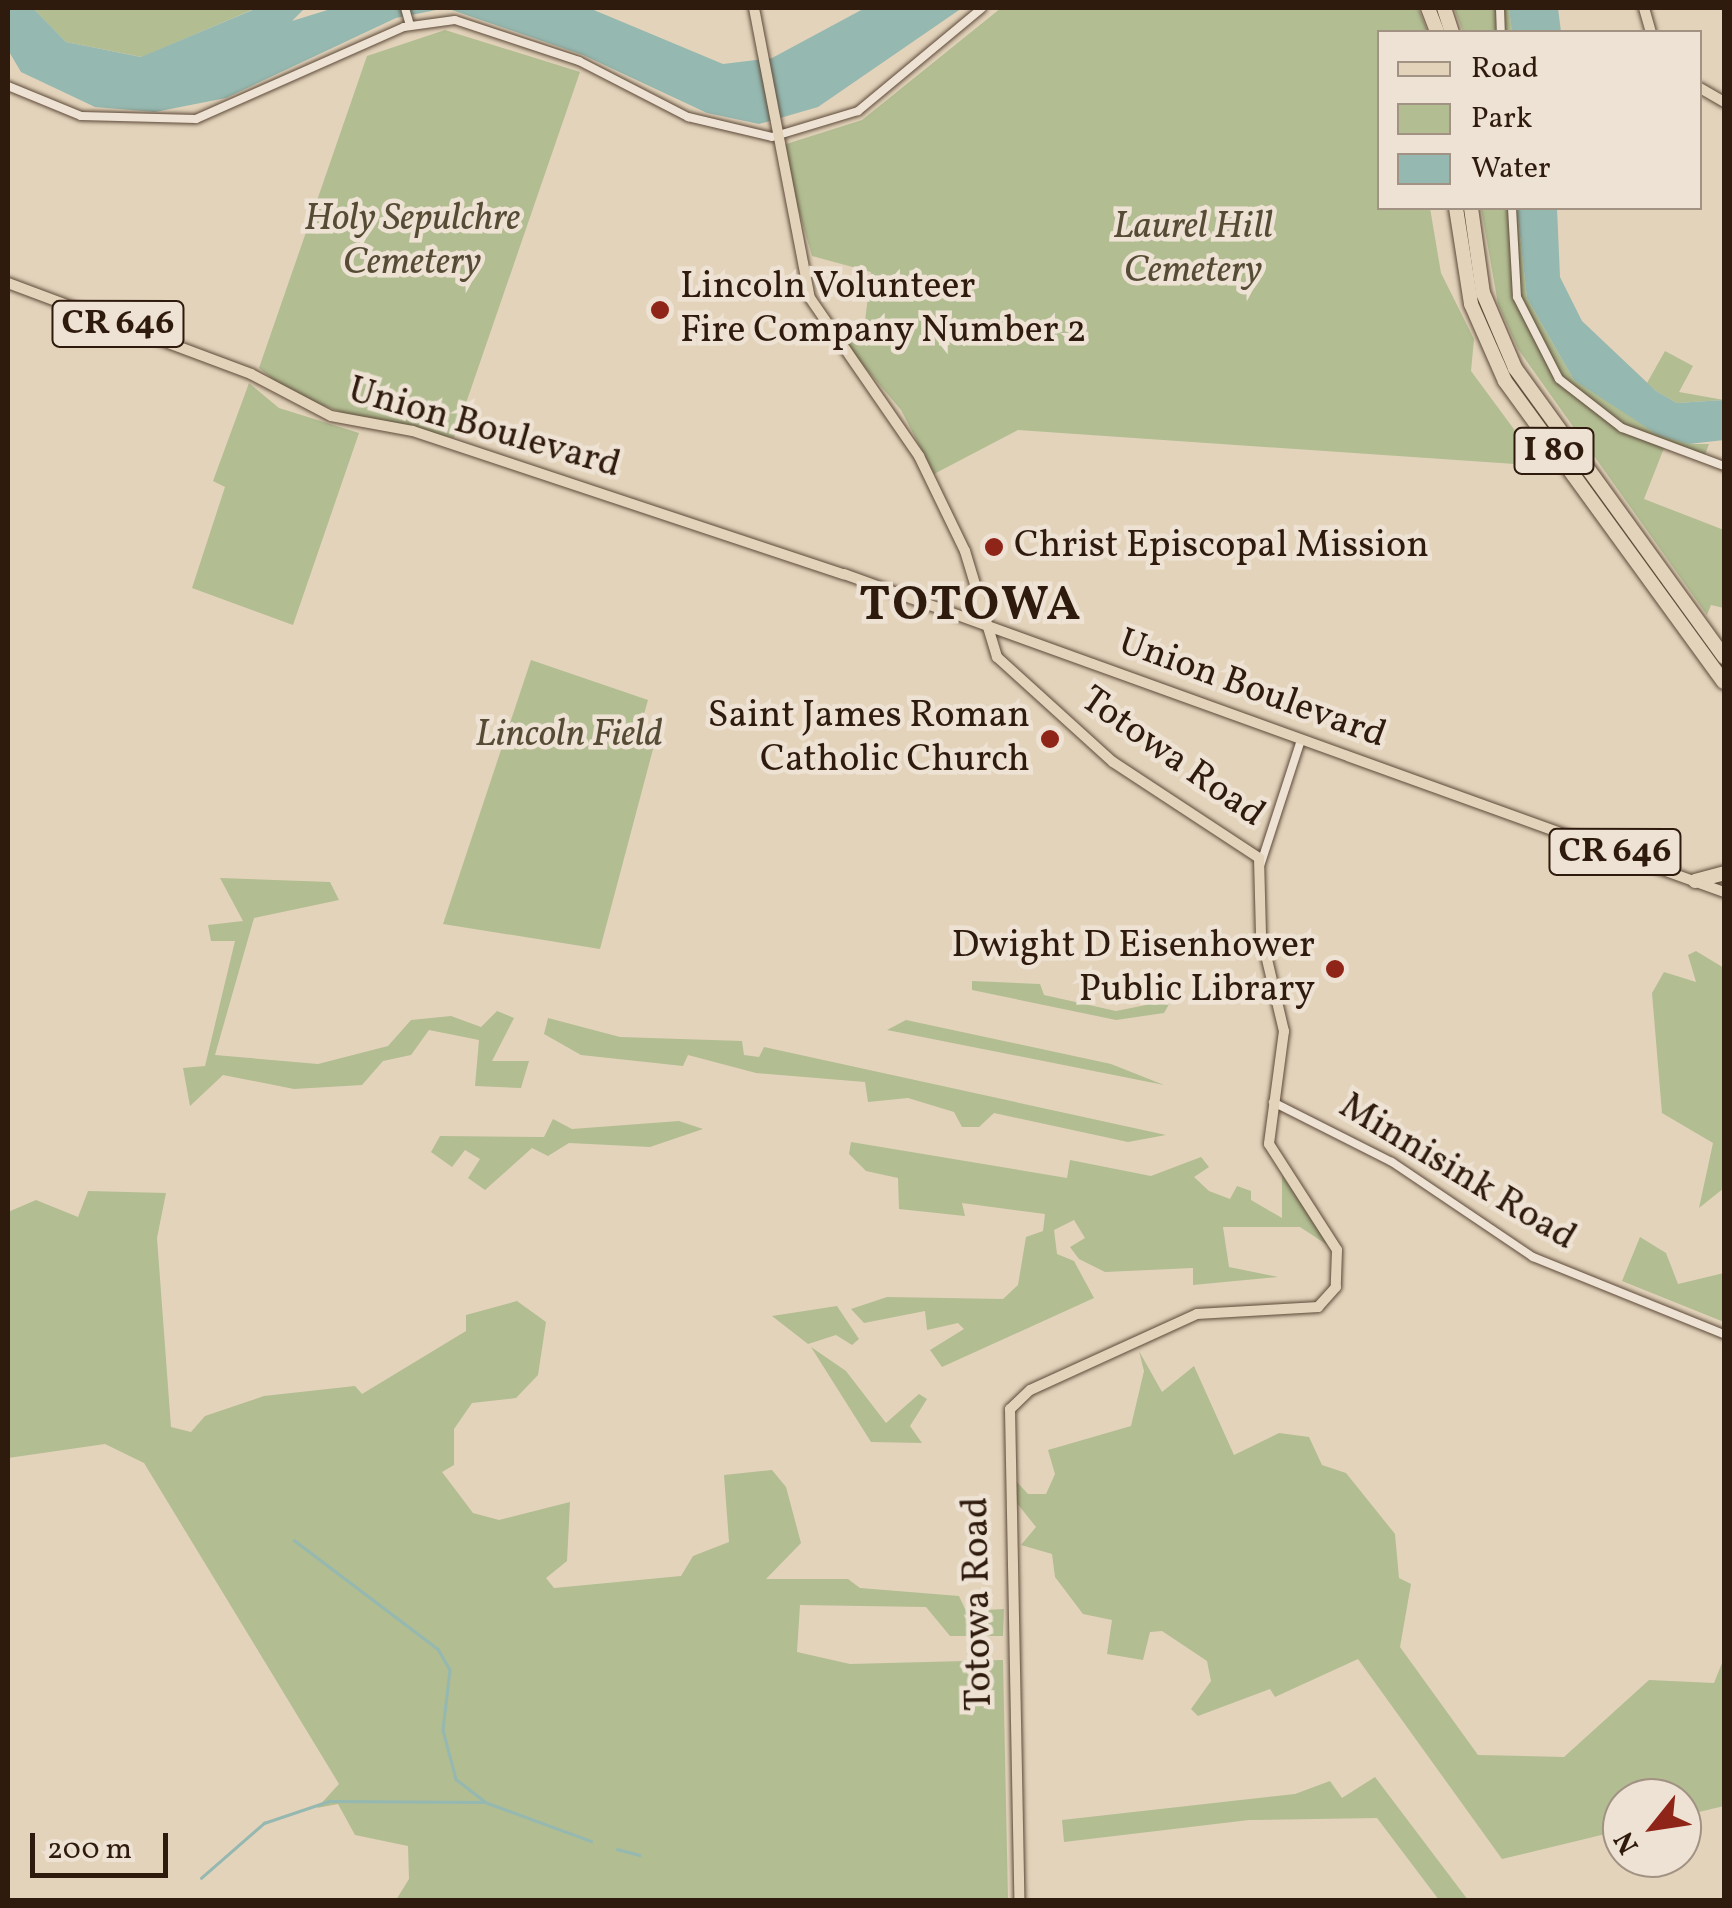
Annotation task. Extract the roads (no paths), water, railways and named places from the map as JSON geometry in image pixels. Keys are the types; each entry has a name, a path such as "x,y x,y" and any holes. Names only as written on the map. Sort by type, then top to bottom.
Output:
{"highway":[{"name":"I 80","path":"1456,210 1471,304 1505,381 1724,682"},
{"name":"I 80","path":"1471,210 1483,293 1515,368 1724,657"},
{"path":"1695,881 1724,873"}],"main road":[{"name":"Totowa Road","path":"754,8 771,130 810,298 919,456 966,551 985,625 1001,662 1073,728 1252,848 1261,864 1261,934 1284,1032 1270,1149 1337,1250 1328,1298 1294,1313 1178,1321 1030,1390 1010,1409 1019,1900"},
{"path":"1702,89 1724,102"},
{"name":"Union Boulevard","path":"8,283 251,374 331,416 413,431 985,625 1724,892"}],"street":[{"path":"405,8 409,22"},
{"path":"8,86 82,116 204,118 409,22 486,28 593,67 680,114 771,130 851,116 982,8"},
{"path":"1512,210 1517,297 1559,379 1622,428 1724,466"},
{"path":"1261,864 1301,740"},
{"name":"Minnisink Road","path":"1273,1102 1392,1162 1534,1257 1724,1334"}],"water":[{"path":"8,8 33,8 66,42 141,57 257,8 305,8 292,21 334,8 446,8 396,18 226,98 155,112 95,107 21,72 8,50"},
{"path":"446,8 589,8 723,64 772,58 865,8 962,8 818,107 759,124 707,113 583,55"},
{"path":"1509,8 1558,8 1561,30 1512,30"},
{"path":"1517,210 1557,210 1560,277 1582,321 1656,391 1677,403 1724,400 1724,440 1689,444 1658,435 1574,380 1527,298"}],"waterway":[{"path":"294,1540 438,1649 450,1670 443,1730 456,1779 485,1802 591,1841"},
{"path":"201,1878 264,1823 329,1801 484,1802"},
{"path":"617,1849 639,1855"}],"place":[{"name":"Lincoln Volunteer Fire Company Number 2","path":"660,310"},
{"name":"Christ Episcopal Mission","path":"994,547"},
{"name":"Saint James Roman Catholic Church","path":"1050,739"},
{"name":"Dwight D Eisenhower Public Library","path":"1335,969"}],"district":[{"name":"TOTOWA","path":"971,607"}],"park label":[{"name":"Holy Sepulchre Cemetery","path":"412,242"},
{"name":"Laurel Hill Cemetery","path":"1193,250"},
{"name":"Lincoln Field","path":"569,736"}]}
